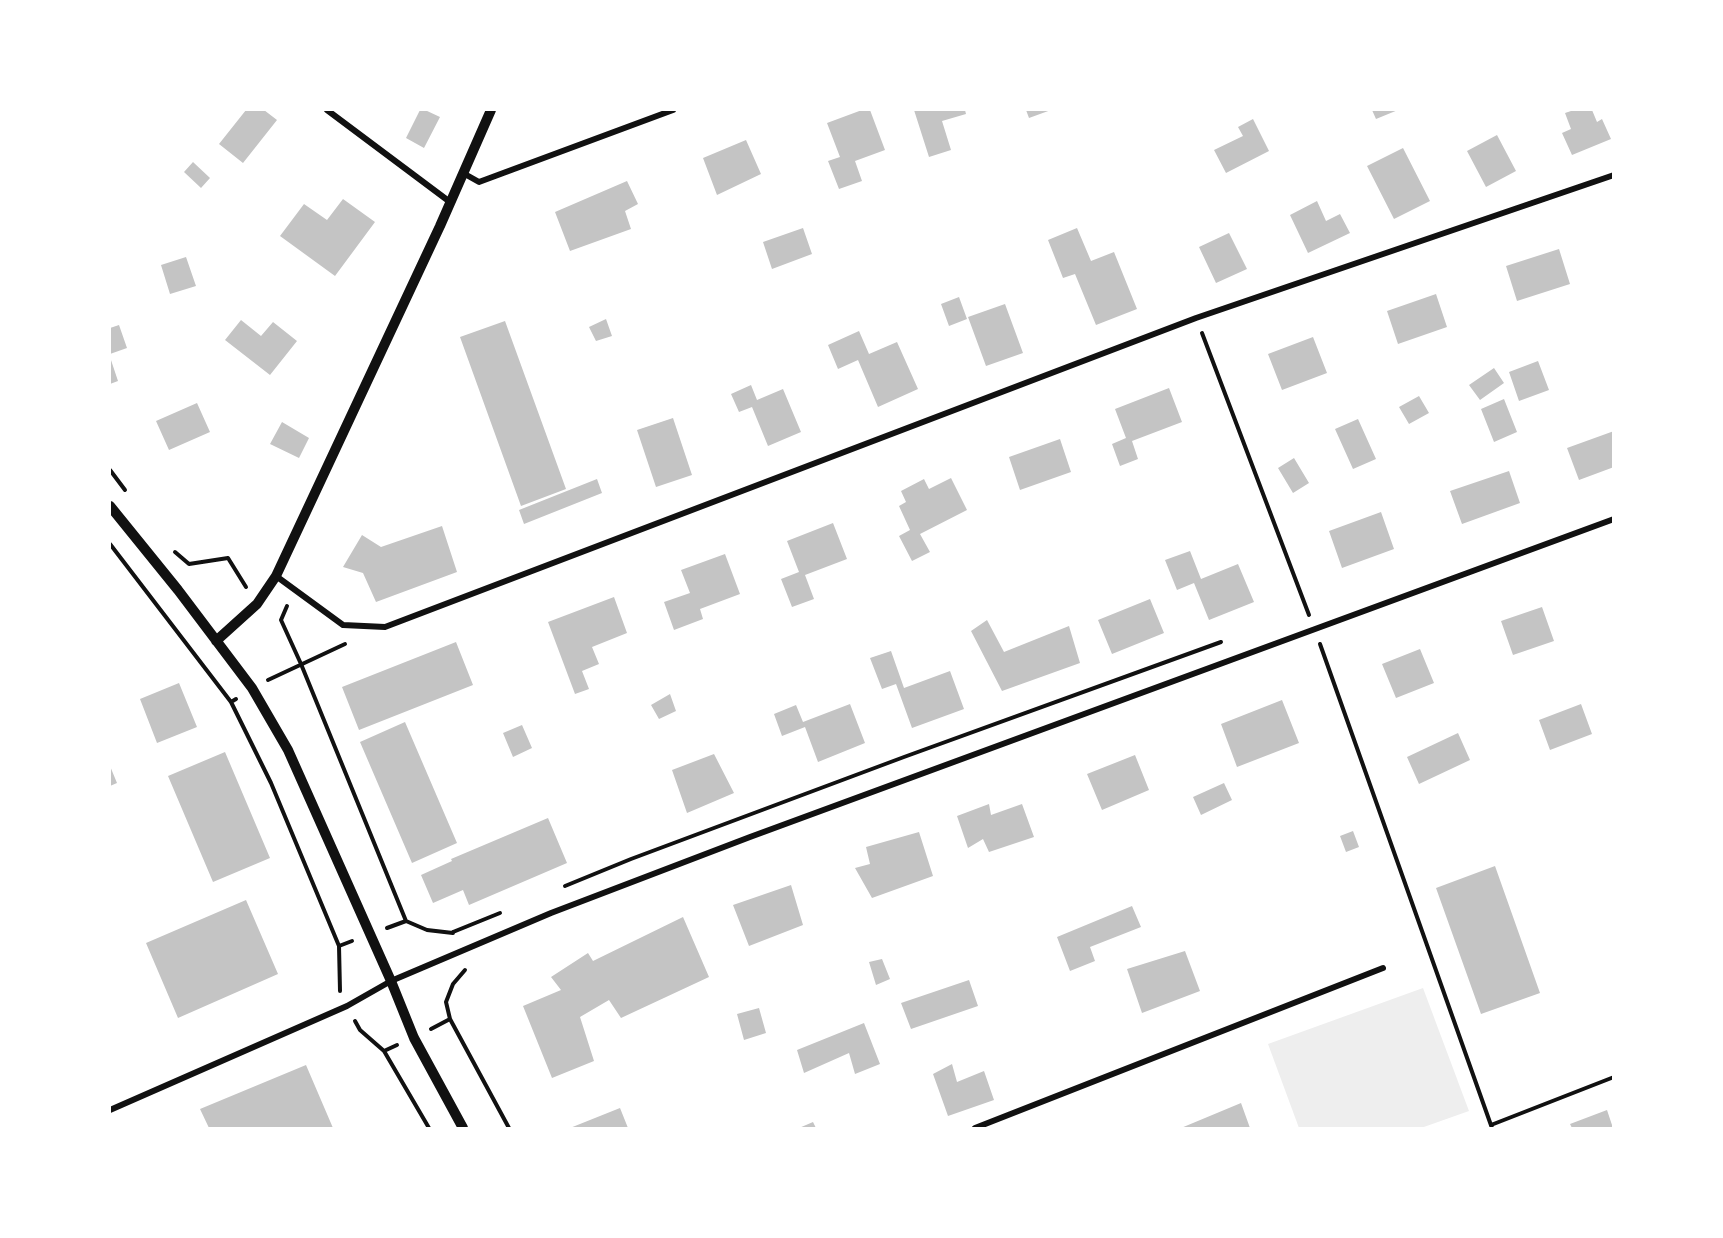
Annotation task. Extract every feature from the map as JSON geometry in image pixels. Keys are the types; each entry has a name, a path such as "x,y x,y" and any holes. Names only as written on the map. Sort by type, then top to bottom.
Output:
{"street":[{"path":"327,110 450,202"},
{"path":"216,642 258,604 276,576 440,226 491,110"},
{"path":"463,173 479,182 673,110"},
{"path":"276,576 343,625 385,627 1196,318 1614,175"},
{"path":"110,506 252,688 288,750 414,1038 463,1128"},
{"path":"110,1110 347,1006 391,981 562,908 1314,628 1614,519"},
{"path":"975,1128 1383,968"}],"path":[{"path":"1196,318 1314,628 1491,1127 1614,1077"},
{"path":"110,470 126,492"},
{"path":"168,543 189,564 228,558 258,604 281,620"},
{"path":"110,544 231,702 272,783 339,946 339,991 360,1030 384,1051 429,1128"},
{"path":"231,702 252,688 301,663"}],"shaded area":[{"path":"1423,988 1469,1111 1421,1128 1299,1128 1268,1044"}],"building":[{"path":"246,110 264,110 277,120 243,163 219,144"},
{"path":"420,110 440,117 424,148 406,138"},
{"path":"862,110 870,110 885,150 855,161 862,181 839,189 828,161 840,157 827,123"},
{"path":"914,110 965,110 966,114 942,121 951,150 929,157"},
{"path":"1026,110 1051,110 1029,118"},
{"path":"1372,110 1398,110 1376,119"},
{"path":"1574,110 1592,110 1597,122 1602,119 1611,139 1572,155 1562,133 1571,129 1565,113"},
{"path":"1253,119 1269,151 1226,173 1214,150 1243,136 1238,127"},
{"path":"1497,135 1516,171 1486,187 1467,151"},
{"path":"746,140 761,174 717,195 703,158"},
{"path":"1403,148 1430,201 1394,219 1367,166"},
{"path":"193,162 210,178 201,188 184,172"},
{"path":"627,181 638,204 625,211 631,229 570,251 555,212"},
{"path":"343,199 375,222 335,276 280,236 304,204 327,220"},
{"path":"1317,201 1326,221 1340,214 1350,233 1308,253 1290,215"},
{"path":"803,228 812,254 772,269 763,242"},
{"path":"1077,228 1091,261 1114,252 1137,309 1096,325 1075,274 1063,278 1048,240"},
{"path":"1229,233 1247,269 1216,283 1199,247"},
{"path":"1559,249 1570,284 1517,301 1506,266"},
{"path":"186,257 196,286 170,294 161,265"},
{"path":"1436,294 1447,327 1398,344 1387,311"},
{"path":"959,297 967,319 949,326 941,304"},
{"path":"1005,304 1023,353 986,366 968,317"},
{"path":"606,319 612,336 596,341 589,327"},
{"path":"241,320 261,336 273,322 297,341 270,375 225,340"},
{"path":"505,321 566,489 521,506 460,337"},
{"path":"119,325 127,348 110,354 110,328"},
{"path":"859,331 869,354 897,342 918,389 878,407 858,360 838,369 828,345"},
{"path":"1313,337 1327,373 1282,390 1268,354"},
{"path":"110,357 118,381 110,384"},
{"path":"1538,361 1549,390 1519,401 1509,372"},
{"path":"1494,368 1504,383 1480,400 1469,385"},
{"path":"751,385 757,400 783,389 801,432 768,446 752,407 739,412 731,394"},
{"path":"1169,388 1182,422 1132,441 1138,459 1120,466 1112,444 1126,438 1115,409"},
{"path":"1419,396 1429,413 1409,424 1399,407"},
{"path":"1504,399 1517,432 1494,442 1481,409"},
{"path":"197,403 210,432 169,450 156,421"},
{"path":"673,418 692,475 656,487 637,430"},
{"path":"1358,419 1376,459 1353,469 1335,429"},
{"path":"282,422 309,438 299,458 270,444"},
{"path":"1614,431 1614,467 1579,480 1567,448"},
{"path":"1060,439 1071,472 1020,490 1009,457"},
{"path":"1294,458 1309,483 1293,493 1278,468"},
{"path":"1509,471 1520,503 1462,524 1450,491"},
{"path":"951,478 967,510 920,534 930,552 912,561 899,536 910,530 899,506 906,502 901,491 924,479 929,489"},
{"path":"597,479 602,493 524,524 519,510"},
{"path":"1381,512 1394,549 1342,568 1329,531"},
{"path":"833,523 847,559 805,575 814,599 792,607 781,579 799,572 787,541"},
{"path":"442,526 457,572 376,602 363,573 343,567 362,535 381,547"},
{"path":"1190,551 1201,579 1238,564 1254,602 1209,620 1194,583 1177,590 1165,560"},
{"path":"725,554 740,594 700,609 703,619 674,630 664,602 690,593 681,570"},
{"path":"614,597 627,633 592,647 599,664 582,671 589,689 575,694 548,622"},
{"path":"1150,599 1164,633 1112,654 1098,620"},
{"path":"1542,607 1554,641 1513,655 1501,621"},
{"path":"987,620 1004,652 1069,626 1080,663 1002,691 971,631"},
{"path":"456,642 473,685 359,730 342,687"},
{"path":"1420,649 1434,683 1396,698 1382,664"},
{"path":"891,651 904,688 950,671 964,709 912,728 896,684 882,689 870,658"},
{"path":"179,683 197,727 157,743 140,699"},
{"path":"670,694 676,711 659,719 651,705"},
{"path":"1282,700 1299,743 1237,767 1221,724"},
{"path":"850,704 865,743 818,762 805,727 782,736 774,714 796,705 803,722"},
{"path":"1581,704 1592,734 1550,750 1539,720"},
{"path":"405,722 457,843 412,863 360,742"},
{"path":"522,725 532,748 513,757 503,733"},
{"path":"1458,733 1470,760 1419,784 1407,757"},
{"path":"225,752 270,858 213,882 168,776"},
{"path":"714,754 734,793 687,813 672,770"},
{"path":"1135,755 1149,790 1102,810 1087,774"},
{"path":"110,766 117,783 110,786"},
{"path":"1224,783 1232,800 1201,815 1193,797"},
{"path":"989,804 991,815 1022,804 1034,837 989,852 983,839 968,848 957,816"},
{"path":"548,818 567,863 469,905 463,890 433,903 421,875 452,861 451,859"},
{"path":"1353,831 1359,847 1346,852 1340,836"},
{"path":"919,832 933,876 872,898 855,868 870,864 866,847"},
{"path":"1495,866 1540,993 1481,1014 1436,888"},
{"path":"791,885 803,925 749,946 733,905"},
{"path":"246,900 278,974 178,1018 146,943"},
{"path":"1132,906 1141,927 1090,947 1095,961 1070,971 1057,937"},
{"path":"683,917 709,977 621,1018 609,1000 580,1017 594,1061 552,1078 523,1006 561,990 551,977 588,953 593,961"},
{"path":"1185,951 1200,991 1142,1013 1127,969"},
{"path":"882,959 890,979 876,985 869,962"},
{"path":"969,980 978,1006 911,1029 901,1003"},
{"path":"759,1008 766,1033 744,1040 737,1014"},
{"path":"864,1023 880,1064 855,1074 849,1053 804,1073 797,1050"},
{"path":"952,1064 957,1082 984,1071 994,1100 948,1116 933,1074"},
{"path":"306,1065 333,1128 209,1128 200,1109"},
{"path":"1241,1103 1250,1128 1181,1128"},
{"path":"620,1108 628,1128 570,1128"},
{"path":"1607,1110 1613,1128 1572,1128 1570,1124"},
{"path":"813,1122 816,1128 799,1128"}]}
